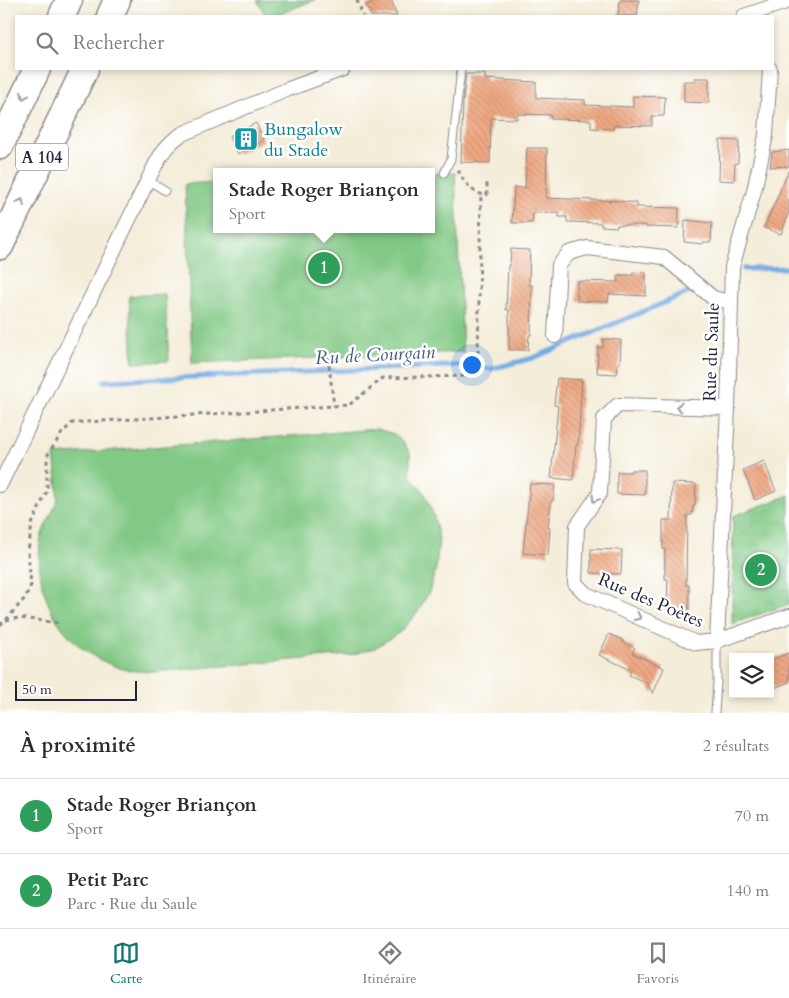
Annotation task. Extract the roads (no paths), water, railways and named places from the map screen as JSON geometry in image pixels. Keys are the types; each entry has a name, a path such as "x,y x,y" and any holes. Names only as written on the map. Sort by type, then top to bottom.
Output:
{"highway":[{"path":"62,15 69,0"},
{"path":"110,15 118,0"},
{"name":"A 104","path":"0,146 37,70"},
{"name":"A 104","path":"0,246 85,70"}],"street":[{"path":"750,15 767,12 789,1"},
{"path":"0,485 148,180 162,153 171,142 182,134 286,90 341,70"},
{"name":"Rue du Saule","path":"717,641 728,408 732,266 754,191 766,135 770,70"},
{"path":"555,336 559,264 569,254 586,248 664,257 713,298 732,302"},
{"name":"Rue des Poètes","path":"728,408 618,405 604,419 600,493 577,526 575,583 586,594 696,644 717,641 789,616"}],"lane":[{"path":"444,173 451,158 461,70"},
{"path":"148,180 165,190"},
{"path":"715,713 717,641"}],"waterway":[{"name":"Ru de Courgain","path":"744,269 789,268"},
{"name":"Ru de Courgain","path":"104,381 468,365 491,369 533,358 692,291"}],"place":[{"name":"Bungalow du Stade","path":"246,139"},
{"name":"Stade Roger Briançon","path":"324,268"},
{"name":"Petit Parc","path":"761,570"}]}
